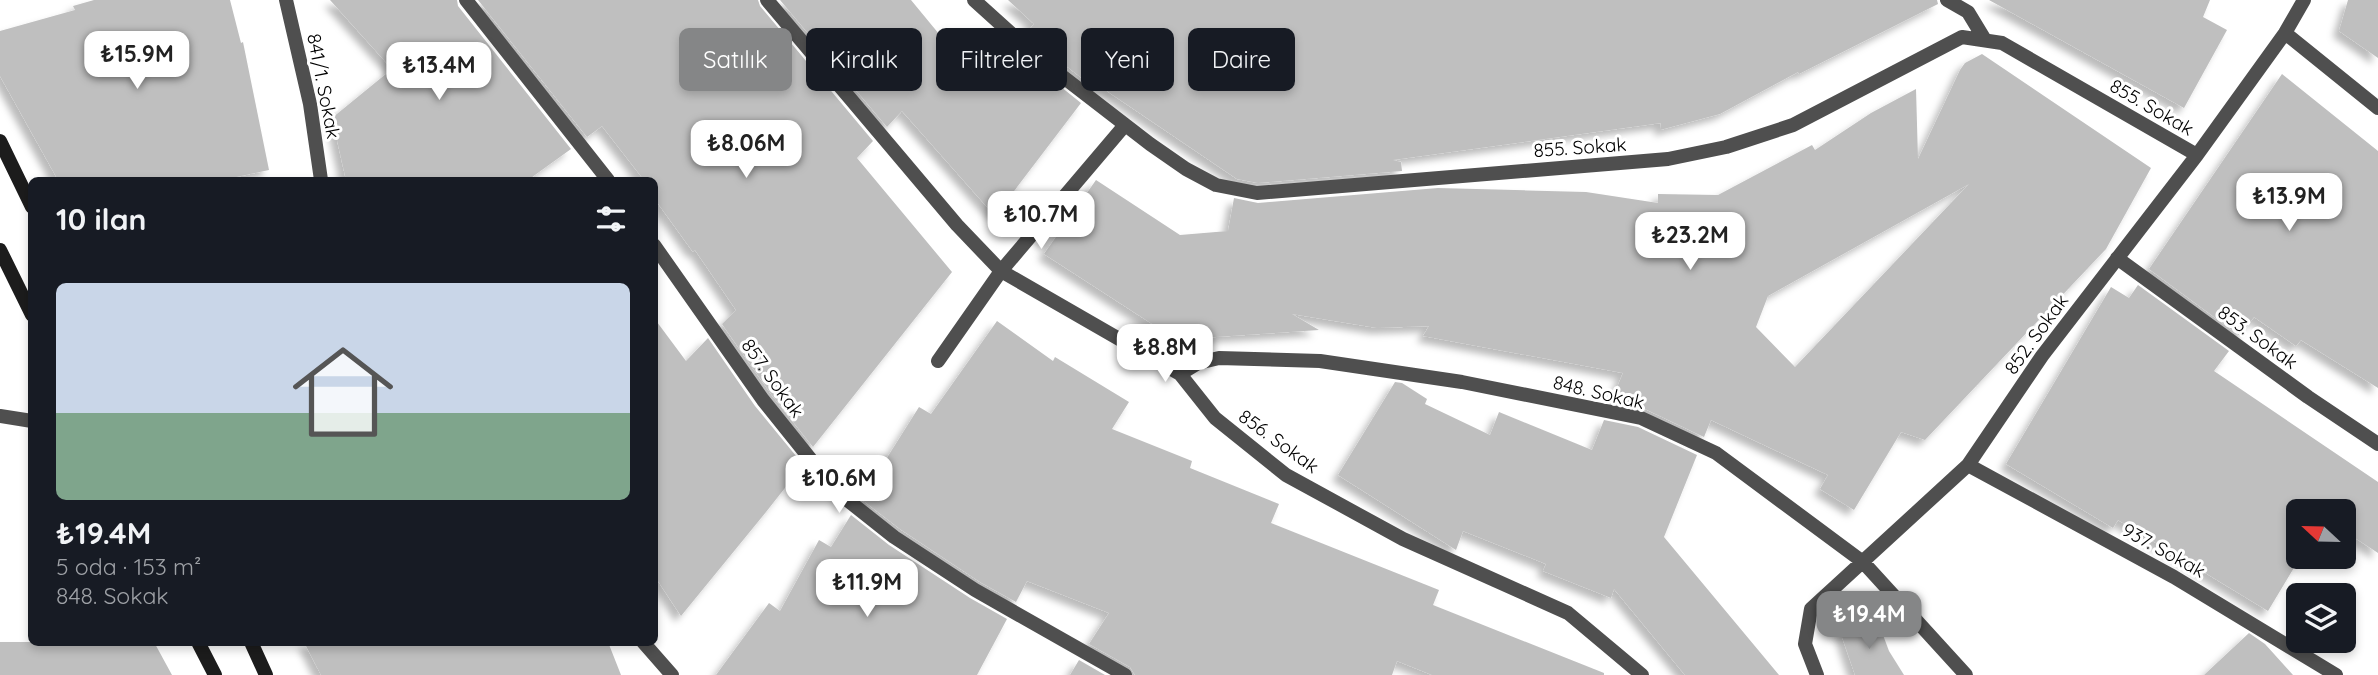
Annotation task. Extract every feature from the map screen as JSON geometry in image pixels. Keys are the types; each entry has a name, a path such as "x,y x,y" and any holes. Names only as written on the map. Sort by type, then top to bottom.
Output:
{"street":[{"name":"841/1. Sokak","path":"286,0 310,104 321,177"},
{"path":"466,0 606,177"},
{"name":"856. Sokak","path":"767,0 957,225 1001,271 1180,374 1215,418 1286,475 1403,539 1568,613 1642,675"},
{"name":"855. Sokak","path":"974,0 1036,57 1186,169 1216,185 1257,193 1668,159 1726,147 1794,125 1962,37 2002,43 2197,155"},
{"path":"1947,0 1968,12 1985,40"},
{"name":"852. Sokak","path":"1817,675 1805,644 1811,608 1968,465 2042,356 2197,155 2285,33 2304,0"},
{"path":"2285,33 2378,108"},
{"path":"938,361 1001,271 1125,125"},
{"path":"0,141 28,199"},
{"path":"0,250 28,307"},
{"name":"857. Sokak","path":"658,251 763,400 836,491 894,537 975,590 1125,675"},
{"name":"853. Sokak","path":"2117,258 2308,397 2378,444"},
{"name":"848. Sokak","path":"1180,374 1198,363 1219,358 1320,361 1462,382 1641,418 1716,453 1863,562 1966,675"},
{"path":"0,416 28,420"},
{"name":"937. Sokak","path":"1968,465 2174,577 2336,675"},
{"path":"200,646 215,675"},
{"path":"253,646 266,675"},
{"path":"647,646 672,675"}],"building":[{"path":"94,0 230,0 241,43 243,42 269,170 236,177 56,177 0,76 0,31 75,10 73,6"},
{"path":"330,0 457,0 458,6 571,149 532,177 345,177 332,118 392,69"},
{"path":"478,0 758,0 778,28 679,28 679,91 792,91 792,44 806,61 806,91 831,91 873,141 857,158 952,272 813,447 771,394 722,324 736,310 695,250 693,252 658,204 658,177 642,177 602,126 587,137"},
{"path":"780,0 911,0 936,30 936,91 1066,91 1081,103 995,216 902,111 887,127 857,91 922,91 922,28 806,28 806,31"},
{"path":"1008,0 1937,0 1938,4 1799,74 1798,72 1720,114 1660,130 1661,123 1393,160 1401,162 1402,171 1258,183 1237,179 1107,91 1174,91 1174,28 1081,28 1081,78 1067,66 1067,28 1031,28 1034,24"},
{"path":"1989,0 2210,0 2203,17 2227,30 2184,108"},
{"path":"2348,0 2378,0 2378,58 2339,31"},
{"path":"1982,54 2151,168 2106,249 1925,440 1901,432 1854,510 1820,489 1828,475 1711,420 1704,437 1645,409 1611,402 1623,373 1423,336 1429,326 1377,328 1292,314 1319,330 1156,341 1160,329 1044,254 1096,180 1180,235 1228,231 1234,198 1258,203 1438,188 1586,192 1658,203 1658,194 1718,195 1812,145 1815,150 1871,113 1916,89 1918,159 1965,63","holes":["1969,184 1795,367 1756,327 1768,296"]},
{"path":"2282,74 2378,151 2378,388 2301,340 2296,346 2254,317 2240,336 2149,269"},
{"path":"2138,285 2229,351 2214,371 2378,482 2378,553 2356,539 2356,499 2286,499 2286,569 2293,569 2268,611 2118,520 2113,528 2006,464 2111,287 2129,298"},
{"path":"997,321 1053,361 1055,357 1129,402 1112,429 1192,461 1190,468 1279,504 1271,523 1439,590 1433,605 1604,675 1432,675 1397,661 1392,675 1135,675 1130,667 1089,644 1109,613 1027,581 1016,602 980,582 900,529 861,499 919,407 931,414"},
{"path":"658,323 686,361 708,338 755,406 801,462 790,476 792,479 681,616 658,581"},
{"path":"1395,382 1402,383 1427,399 1425,404 1490,435 1499,412 1592,450 1604,420 1638,427 1697,455 1664,537 1779,675 1685,675 1614,589 1611,598 1543,571 1546,564 1463,531 1456,550 1338,475"},
{"path":"851,515 889,545 1007,619 977,675 716,675 769,603 780,611 819,540 831,547"},
{"path":"1877,619 1889,651 1904,675 1855,675 1840,631"},
{"path":"2249,633 2265,644 2293,675 2204,675"},
{"path":"0,642 28,642 28,646 156,646 172,675 0,675"},
{"path":"306,646 610,646 621,675 321,675"},
{"path":"1079,660 1105,675 1070,675"}]}
